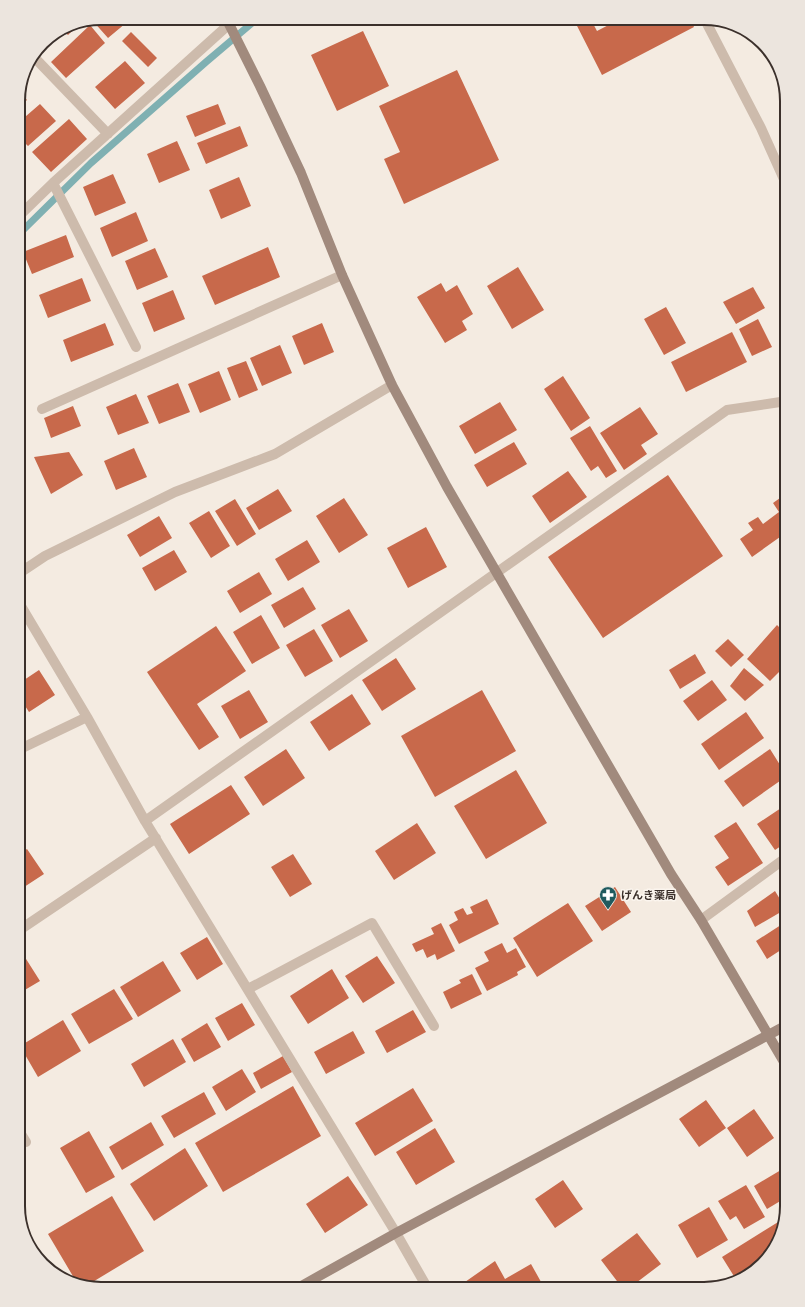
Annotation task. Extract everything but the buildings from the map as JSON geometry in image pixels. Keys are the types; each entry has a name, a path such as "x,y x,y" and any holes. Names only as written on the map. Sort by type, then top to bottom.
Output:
{"street":[{"path":"25,210 225,25"},
{"path":"232,25 301,173 342,275 392,385 447,487 667,867 701,920 780,1055"},
{"path":"708,25 761,128 780,170"},
{"path":"37,60 108,134"},
{"path":"53,183 136,346"},
{"path":"42,409 342,275"},
{"path":"25,569 45,556 175,492 275,454 392,385"},
{"path":"145,821 727,410 780,402"},
{"path":"25,613 87,717 145,821 396,1233 424,1282"},
{"path":"25,747 87,717"},
{"path":"25,926 156,838"},
{"path":"701,920 780,862"},
{"path":"248,989 372,923 434,1026"},
{"path":"308,1282 396,1233 780,1028"}],"waterway":[{"path":"25,228 91,163 250,25"}],"place":[{"name":"げんき薬局","path":"608,910"}]}
